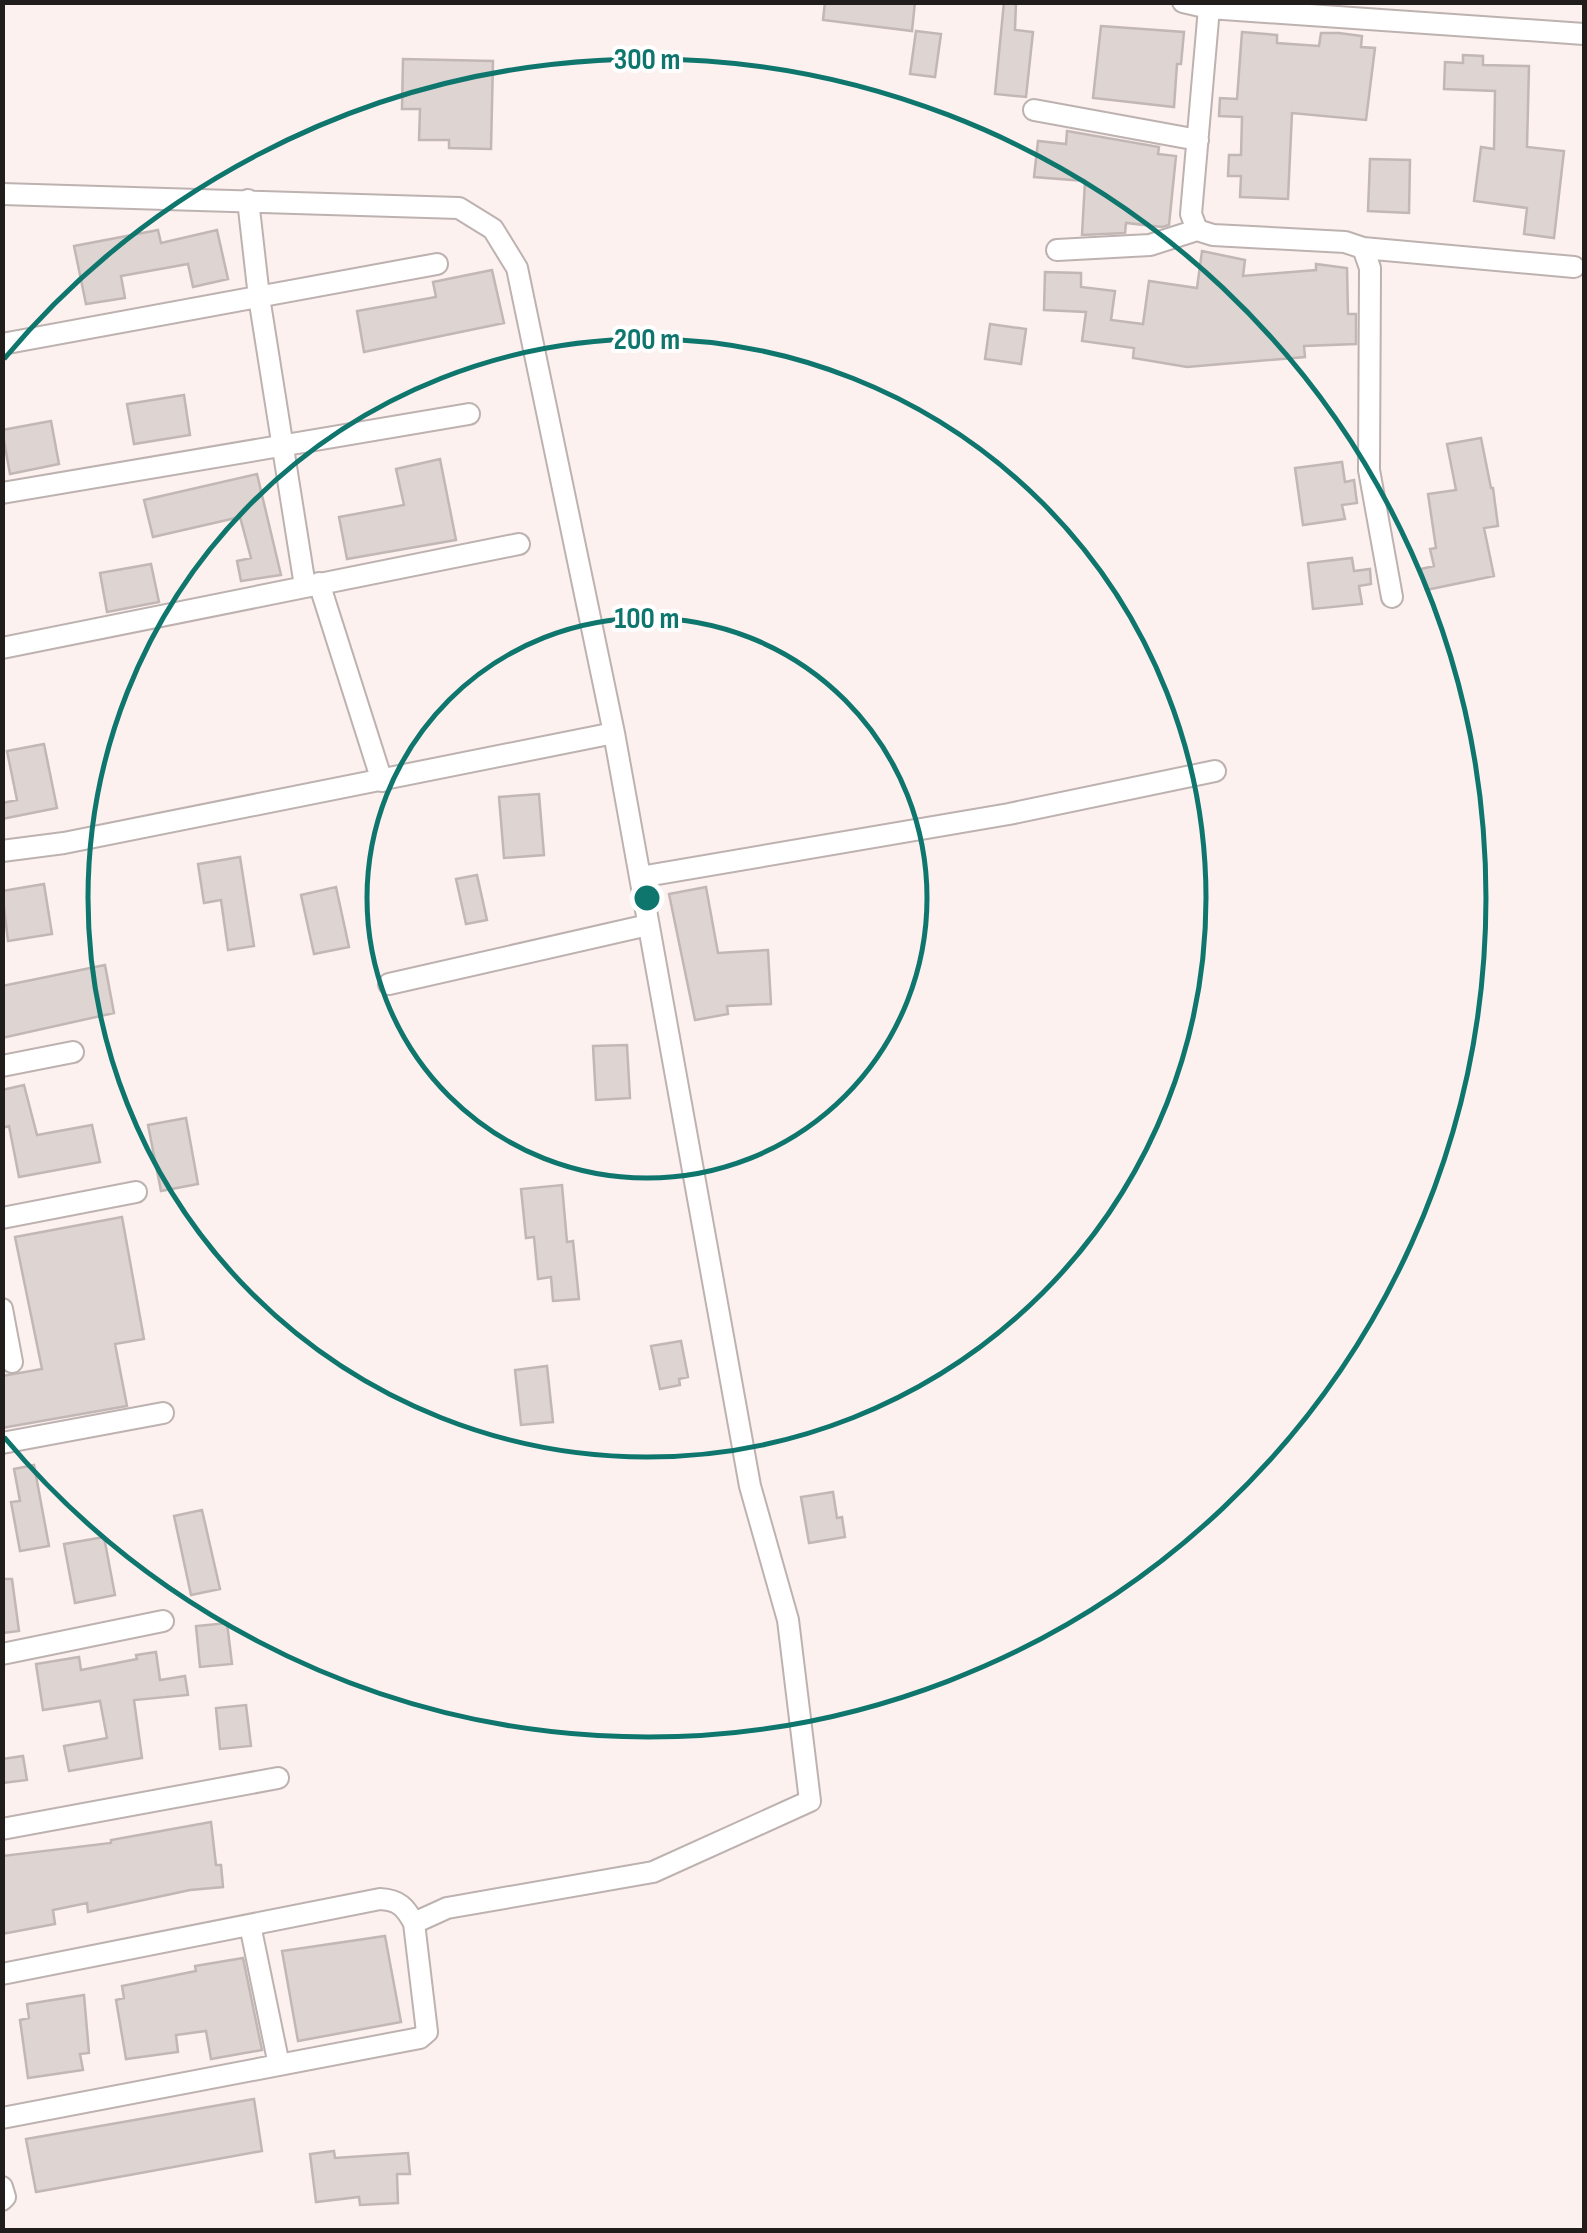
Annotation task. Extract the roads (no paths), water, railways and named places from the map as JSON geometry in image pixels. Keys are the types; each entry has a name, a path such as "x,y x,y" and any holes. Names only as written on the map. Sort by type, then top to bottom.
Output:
{"street":[{"path":"1183,2 1209,8 1584,34"},
{"path":"1198,230 1191,214 1209,8"},
{"path":"1034,110 1198,140"},
{"path":"2,194 459,208 493,229 516,268 614,734 750,1486 788,1620 810,1801 653,1872 447,1908 414,1923"},
{"path":"248,200 282,444 312,584 382,781"},
{"path":"1058,250 1150,245 1198,230 1213,235 1346,242 1363,248 1574,266"},
{"path":"1363,248 1370,268 1369,470 1392,597"},
{"path":"2,344 438,264"},
{"path":"2,494 469,414"},
{"path":"2,648 519,544"},
{"path":"2,851 64,843 614,734"},
{"path":"640,877 1009,814 1215,771"},
{"path":"389,984 648,925"},
{"path":"2,1066 73,1052"},
{"path":"2,1218 136,1192"},
{"path":"2,1309 12,1362"},
{"path":"2,1444 163,1414"},
{"path":"2,1654 163,1621"},
{"path":"2,1829 278,1778"},
{"path":"2,1974 380,1898 394,1900 405,1908 414,1923 427,2032 420,2038 2,2118"},
{"path":"250,1925 278,2065"},
{"path":"2,2186 2,2200"}]}
